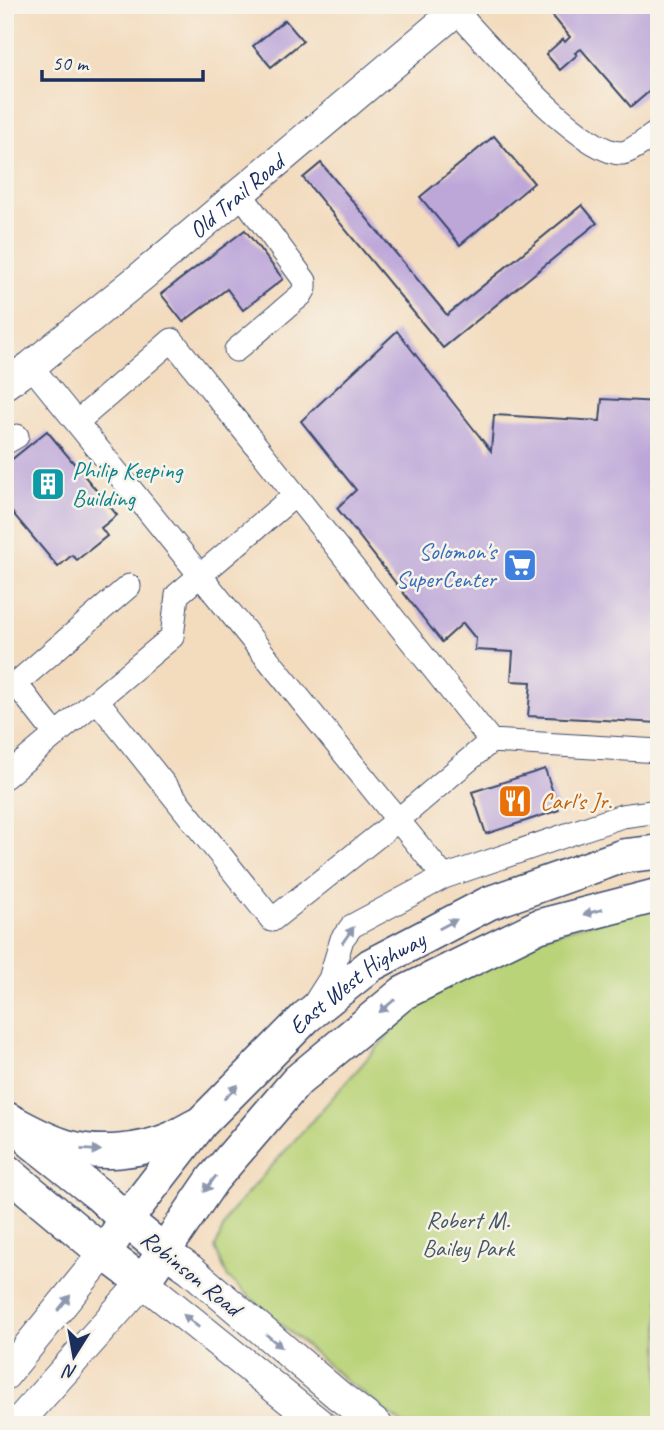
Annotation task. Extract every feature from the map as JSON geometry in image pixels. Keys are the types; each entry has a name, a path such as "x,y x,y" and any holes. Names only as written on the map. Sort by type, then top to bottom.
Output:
{"highway":[{"name":"East West Highway","path":"104,1253 126,1220 202,1122 306,1017 371,965 489,903 623,856 659,852"},
{"name":"East West Highway","path":"143,1282 213,1179 297,1081 403,993 539,926 659,895"},
{"name":"Robinson Road","path":"5,1119 164,1251"},
{"path":"5,1119 63,1146 111,1151 161,1142 202,1122"},
{"name":"Robinson Road","path":"5,1170 143,1282"}],"main road":[{"name":"Old Trail Road","path":"5,384 32,366 142,276 459,8"},
{"name":"Robinson Road","path":"164,1251 190,1269 377,1425"},
{"path":"5,1375 104,1253"},
{"name":"Robinson Road","path":"143,1282 321,1425"},
{"path":"16,1425 143,1282"}],"lane":[{"path":"459,8 550,111 594,144 609,151 625,153 659,131"},
{"path":"236,350 301,295 305,288 305,281 240,193"},
{"path":"77,422 172,340 491,741"},
{"path":"32,366 444,877"},
{"path":"5,777 172,637 177,595 295,495"},
{"path":"56,735 10,688 130,586"},
{"path":"97,700 272,920 398,820 491,741 659,751"},
{"path":"306,1017 330,979 342,939 352,926 444,877 622,816 659,811"}],"green space":[{"name":"Robert M. Bailey Park","path":"659,906 659,1425 404,1425 343,1378 228,1278 215,1248 229,1214 414,1006 464,973 534,938"}],"building":[{"path":"561,5 652,5 659,13 659,83 631,107 581,49 560,70 546,54 563,39 565,42 570,37 551,14"},
{"path":"285,20 303,41 271,67 253,46"},
{"path":"494,136 534,183 460,245 420,197"},
{"path":"321,163 447,315 582,205 597,223 443,348 303,178"},
{"path":"245,230 283,279 243,310 227,289 183,322 161,294"},
{"name":"Solomon's SuperCenter","path":"397,331 491,451 494,415 600,421 602,399 659,402 659,723 528,716 531,682 511,681 513,652 475,650 476,639 463,623 442,642 337,508 356,490 301,421"},
{"name":"Philip Keeping Building","path":"47,431 117,515 101,528 107,536 77,560 72,555 58,567 5,504 5,465"},
{"name":"Carl's Jr.","path":"545,769 559,810 486,834 472,792"}],"place":[{"name":"Philip Keeping Building","path":"48,484"},
{"name":"Solomon's SuperCenter","path":"520,565"},
{"name":"Carl's Jr.","path":"515,801"}]}
